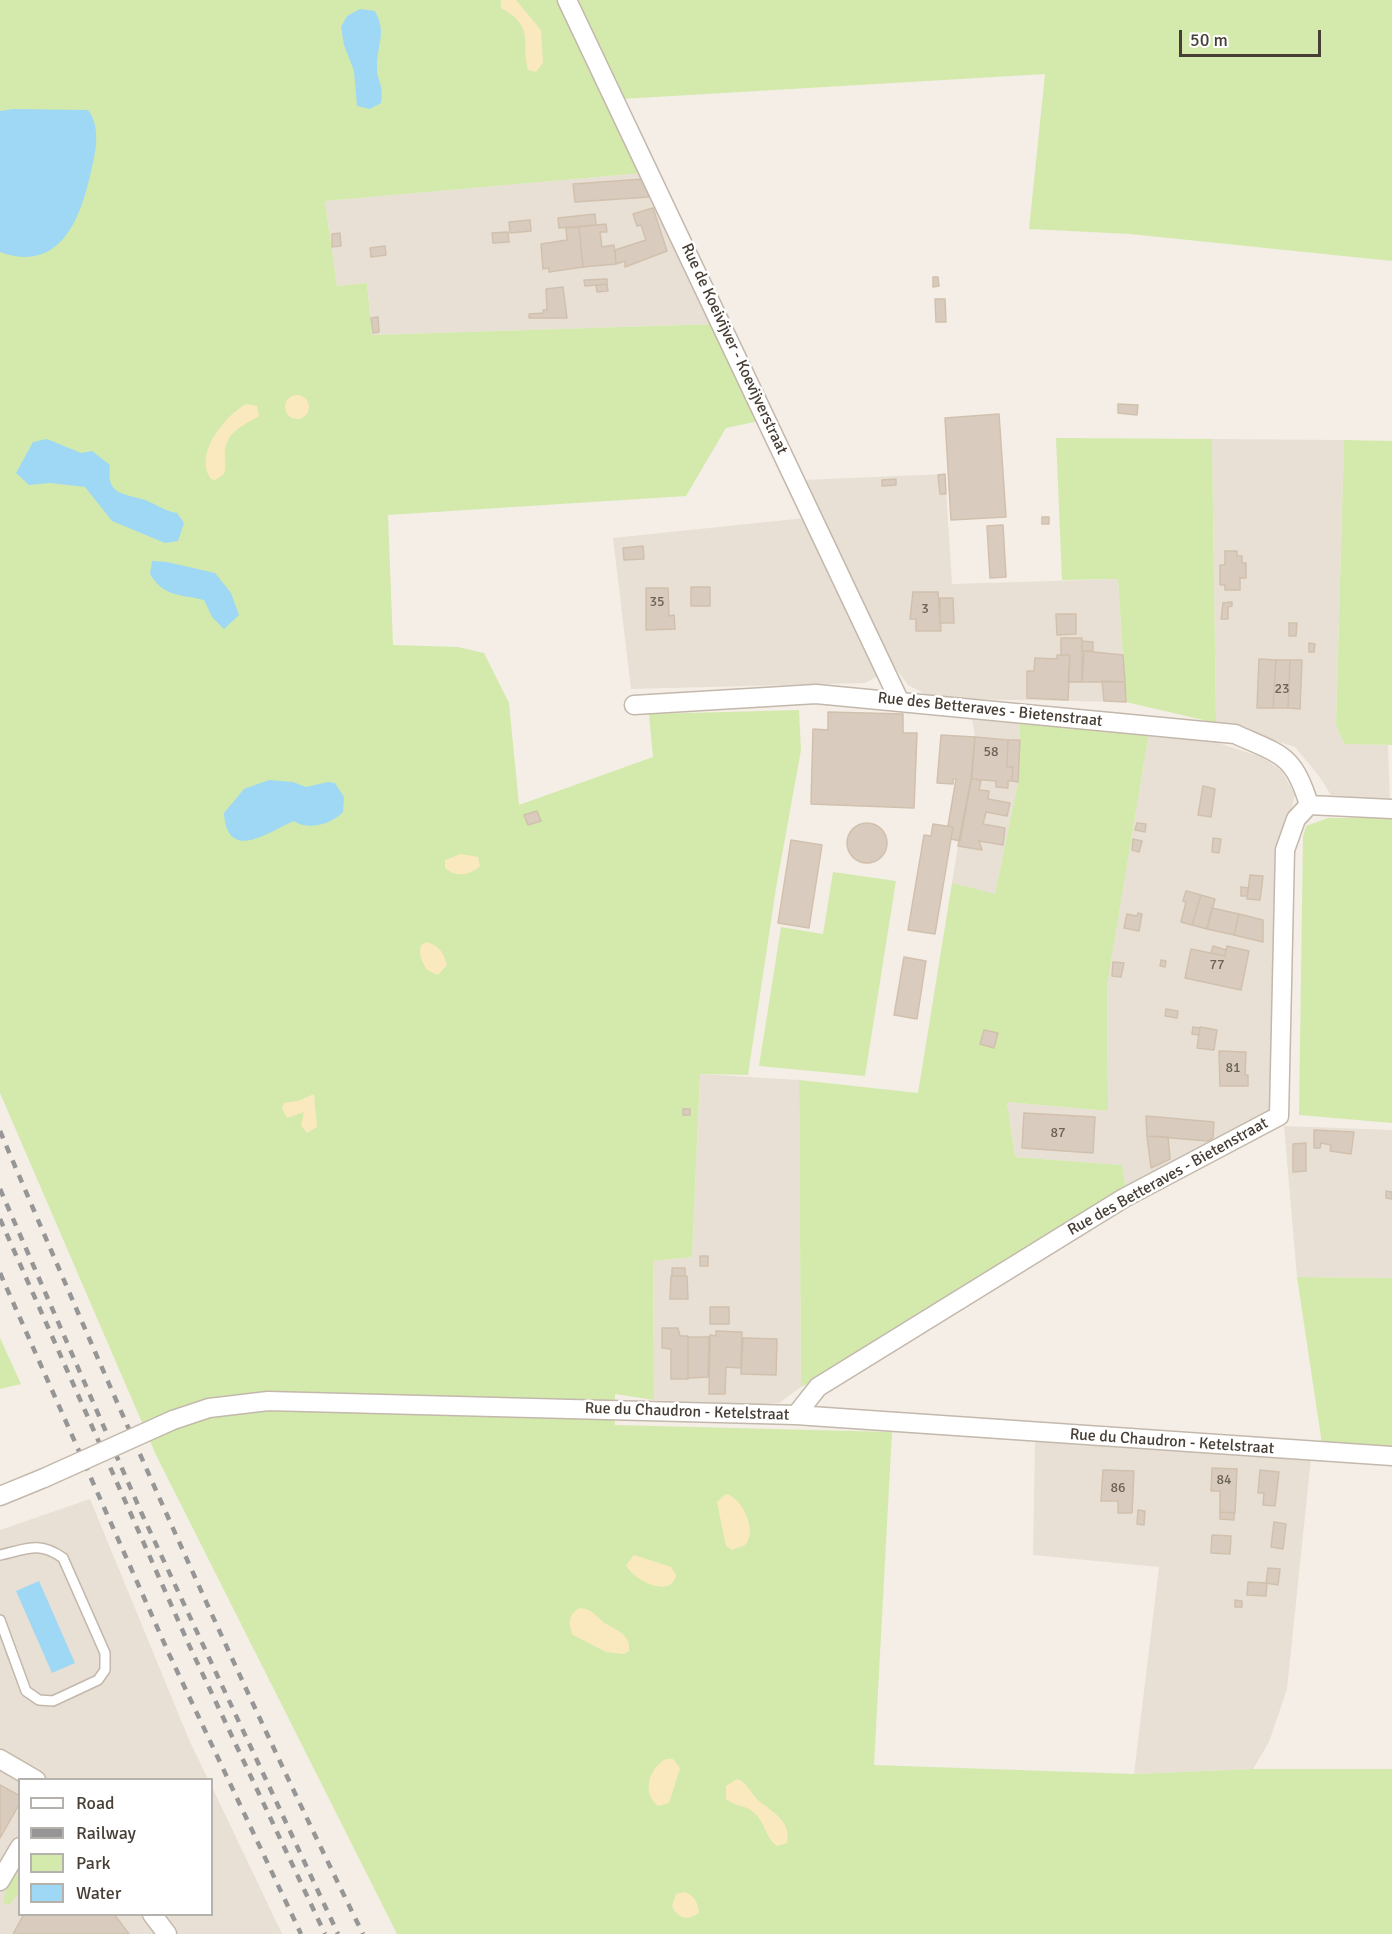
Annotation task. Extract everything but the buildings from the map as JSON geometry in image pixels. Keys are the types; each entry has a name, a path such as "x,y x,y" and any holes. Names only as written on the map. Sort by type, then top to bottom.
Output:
{"street":[{"name":"Rue de Koeivijver - Koevijverstraat","path":"567,0 899,700"},
{"name":"Rue des Betteraves - Bietenstraat","path":"634,705 816,694 899,700 1235,735 1286,757 1301,779 1309,806 1296,819 1285,850 1279,1116 1124,1198 838,1374 818,1387 796,1414"},
{"path":"1309,806 1392,809"},
{"name":"Rue du Chaudron - Ketelstraat","path":"0,1496 173,1420 209,1408 268,1401 796,1414 1392,1456"},
{"path":"0,1759 34,1778"},
{"path":"0,1881 18,1850"},
{"path":"154,1916 167,1934"}],"lane":[{"path":"0,1555 36,1546 50,1549 63,1558 105,1653 105,1670 98,1680 53,1701 39,1700 26,1691 0,1620"}],"shaded area":[{"path":"643,173 715,324 372,335 367,283 337,286 325,201"},
{"path":"1212,439 1344,440 1336,725 1344,744 1388,745 1390,801 1331,795 1295,747 1216,723"},
{"path":"945,474 952,584 1118,579 1126,702 957,699 929,696 908,685 893,665 802,480"},
{"path":"805,518 880,675 865,683 631,689 613,538"},
{"path":"972,719 1020,724 1018,782 995,895 952,883 975,737"},
{"path":"1149,733 1215,742 1262,757 1282,771 1295,795 1288,822 1274,1113 1126,1189 1122,1165 1015,1157 1007,1102 1108,1111 1107,986"},
{"path":"700,1074 799,1080 801,1387 779,1403 735,1406 654,1400 653,1261 692,1257"},
{"path":"1284,1126 1392,1130 1392,1278 1297,1277"},
{"path":"1035,1441 1311,1458 1287,1689 1269,1742 1253,1769 1134,1774 1159,1567 1033,1555"},
{"path":"90,1499 190,1742 208,1778 18,1778 18,1916 213,1916 213,1789 282,1934 0,1934 0,1530"}],"green space":[{"path":"0,0 562,0 643,173 325,201 337,286 367,283 372,335 715,324 759,421 726,428 686,496 388,515 393,645 458,647 484,653 509,703 519,805 653,757 649,714 799,710 801,750 776,888 748,1075 700,1074 692,1257 653,1261 654,1400 615,1394 615,1425 892,1432 874,1765 1134,1774 1253,1769 1392,1769 1392,1934 397,1934 156,1455 0,1093"},
{"path":"575,0 1392,0 1392,261 1130,234 1029,229 1045,74 622,99"},
{"path":"1056,438 1212,439 1216,723 1126,702 1118,579 1062,580"},
{"path":"1344,440 1392,441 1392,745 1344,744 1336,725"},
{"path":"1020,724 1149,733 1107,986 1108,1111 1007,1102 1015,1157 1122,1165 1126,1189 876,1346 801,1387 799,1080 918,1093 952,883 995,894 1018,782"},
{"path":"1328,818 1392,818 1392,1123 1299,1115 1303,837 1306,826"},
{"path":"833,872 896,881 865,1076 759,1066 781,927 823,934"},
{"path":"1297,1277 1392,1278 1392,1448 1322,1444"},
{"path":"0,1338 21,1384 0,1389"},
{"path":"18,1873 18,1893 10,1904 5,1904 3,1900 9,1882"}],"sand":[{"path":"501,0 516,0 541,30 543,63 536,72 528,70 523,28 519,21 501,8"},
{"path":"297,395 306,398 309,407 306,416 297,419 288,416 285,407 288,398"},
{"path":"246,404 257,406 259,416 233,433 225,450 224,474 215,480 211,479 206,469 209,447 221,426"},
{"path":"461,854 478,857 480,866 472,872 462,874 453,873 445,868 445,860"},
{"path":"427,942 438,948 446,961 447,965 438,975 427,970 421,958 421,945"},
{"path":"314,1094 317,1127 307,1133 301,1126 304,1112 287,1118 282,1108 284,1103 298,1101"},
{"path":"726,1494 743,1508 750,1532 745,1545 732,1550 726,1546 717,1502"},
{"path":"634,1555 671,1567 676,1575 673,1582 660,1587 643,1581 626,1565"},
{"path":"580,1608 592,1612 624,1635 629,1644 629,1651 624,1654 606,1652 573,1635 570,1627 571,1616"},
{"path":"666,1759 673,1759 680,1768 669,1803 658,1806 650,1794 649,1781 655,1768"},
{"path":"737,1779 743,1782 757,1799 783,1822 788,1835 787,1843 777,1846 756,1815 749,1809 726,1799 726,1786"},
{"path":"684,1892 693,1897 699,1913 687,1918 677,1914 672,1906 676,1894"}],"water":[{"path":"360,9 375,11 381,32 377,67 382,91 381,103 370,109 357,106 354,71 344,45 341,27 347,16"},
{"path":"13,109 88,110 95,125 94,159 79,211 63,240 51,250 37,256 20,257 0,252 0,111"},
{"path":"47,439 81,453 92,451 110,465 109,475 117,491 177,513 184,523 178,541 165,543 112,521 85,487 50,483 29,485 16,473 33,442"},
{"path":"152,561 167,562 215,573 231,593 239,615 224,629 212,617 204,600 173,593 161,587 150,574"},
{"path":"269,780 293,782 306,787 328,782 335,783 344,797 343,812 333,820 320,825 306,826 294,821 251,840 241,841 233,837 227,828 224,813 244,789"},
{"path":"39,1581 75,1663 52,1673 16,1591"}],"railway":[{"path":"0,1131 176,1535 363,1934"},
{"path":"0,1189 141,1512 338,1934"},
{"path":"0,1219 189,1645 325,1934"},
{"path":"0,1273 169,1654 301,1934"}]}
